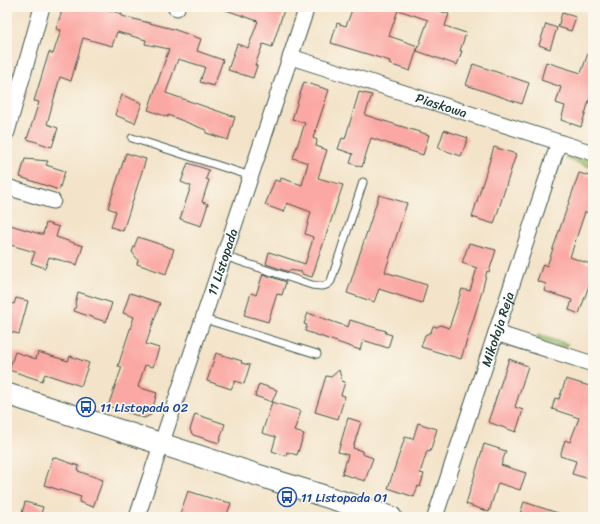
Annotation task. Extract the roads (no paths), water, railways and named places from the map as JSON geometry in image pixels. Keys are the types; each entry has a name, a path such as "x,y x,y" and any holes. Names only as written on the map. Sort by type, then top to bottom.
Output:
{"street":[{"path":"7,132 42,7"},
{"name":"11 Listopada","path":"138,517 307,7"},
{"name":"Piaskowa","path":"291,57 593,153"},
{"name":"Mikołaja Reja","path":"435,517 559,142"},
{"path":"7,187 53,201"},
{"path":"496,333 593,364"},
{"path":"7,394 392,517"}],"lane":[{"path":"132,138 251,176"},
{"path":"224,256 312,285 328,285 331,281 363,182"},
{"path":"204,319 317,354"}],"place":[{"name":"11 Listopada 02","path":"86,407"},
{"name":"11 Listopada 01","path":"287,497"}]}
